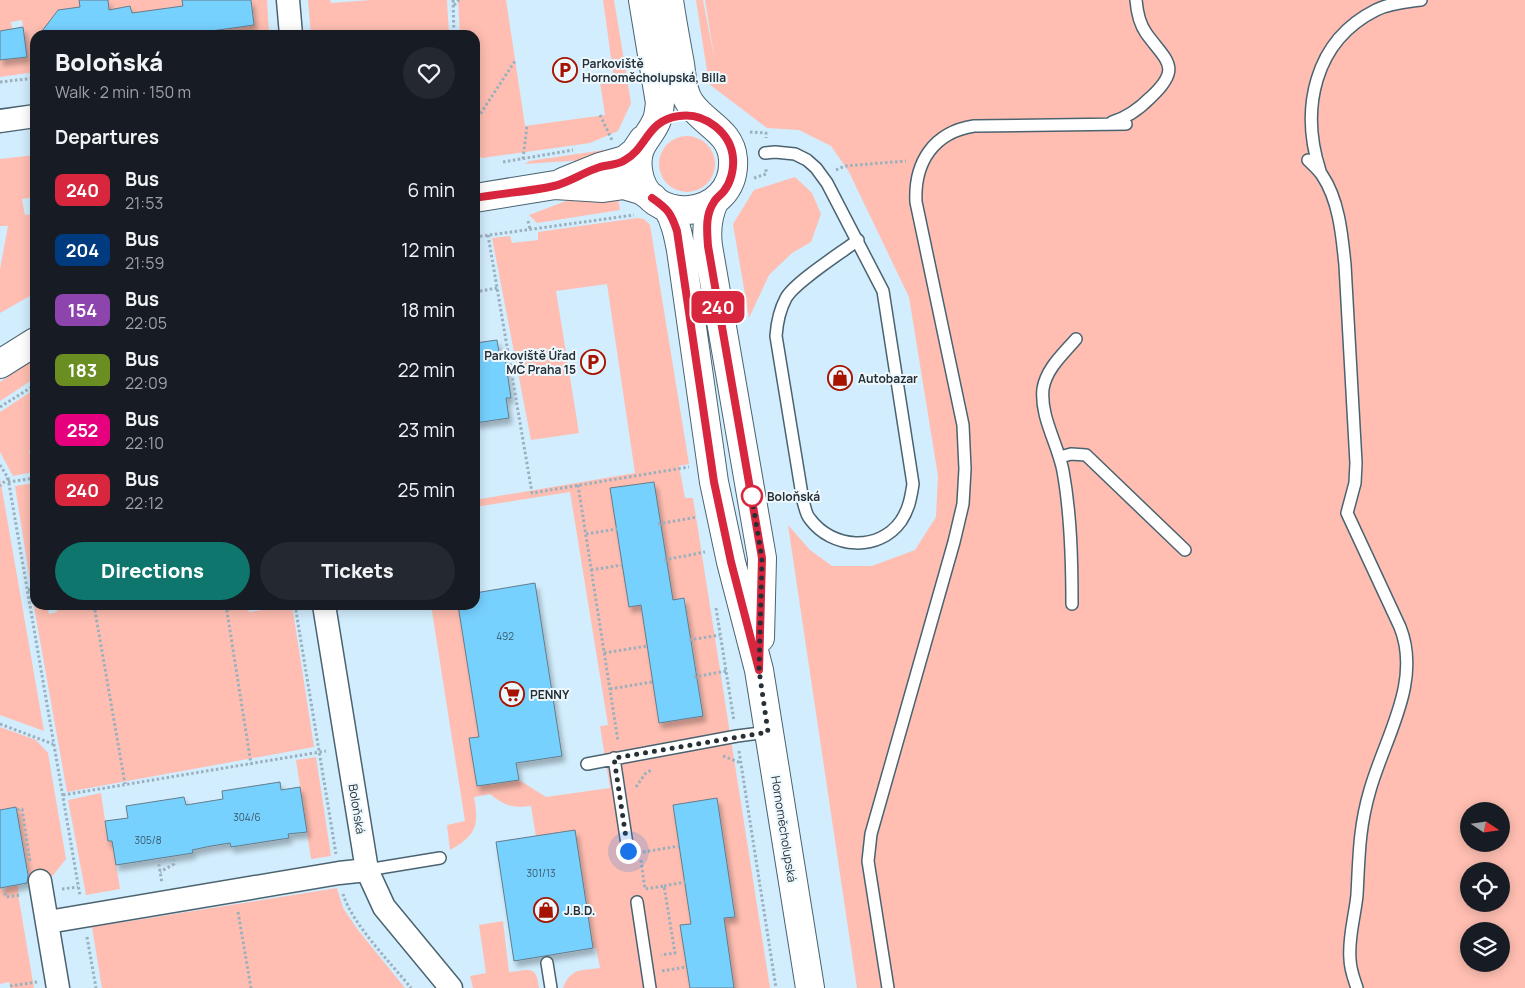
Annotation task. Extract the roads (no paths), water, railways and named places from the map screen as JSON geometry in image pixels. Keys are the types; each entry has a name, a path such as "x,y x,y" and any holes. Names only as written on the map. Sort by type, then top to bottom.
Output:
{"street":[{"path":"288,0 291,30"},
{"name":"Hornoměcholupská","path":"643,0 660,103 657,119 638,136 638,170 642,185 654,207 675,223 681,250 714,482 731,562 759,670 810,988"},
{"name":"Hornoměcholupská","path":"669,0 684,93 696,112 709,121 725,137 729,143 733,158 732,174 725,190 714,202 708,214 706,229 762,558 759,670"},
{"path":"480,197 555,185 600,167 625,160 635,152 638,136 665,120 680,116 694,116 709,121"},
{"path":"0,120 30,117"},
{"path":"555,185 603,188 624,186 641,190 654,207 682,211 699,209 714,202"},
{"path":"0,364 30,345"},
{"name":"Boloňská","path":"325,610 367,870 384,907 451,988"},
{"path":"48,922 339,873 367,870"},
{"path":"40,881 58,988"}],"lane":[{"path":"1102,124 1121,119 1141,106 1161,88 1168,76 1169,63 1141,24 1136,0"},
{"path":"1357,988 1350,959 1350,944 1357,896 1359,836 1370,790 1402,697 1408,661 1406,641 1347,513 1355,483 1356,463 1345,265 1342,236 1336,209 1316,157 1311,124 1312,93 1322,65 1342,36 1352,26 1380,5 1388,6 1421,0"},
{"path":"888,988 868,861 871,834 954,542 963,504 965,469 962,425 916,202 915,188 922,162 939,141 960,128 974,126 1126,124"},
{"path":"765,153 781,152 795,154 807,160 823,177 858,240 883,291 913,484 910,503 901,521 888,534 872,542 855,543 836,539 821,530 809,518 803,501 776,336 778,317 787,296 800,283 858,240"},
{"path":"1308,160 1322,175"},
{"path":"1072,604 1072,552 1063,472 1043,402 1043,388 1048,373 1076,339"},
{"path":"1060,457 1071,454 1086,455 1185,550"},
{"path":"587,764 768,732"},
{"path":"614,758 628,851"},
{"path":"367,870 440,858"},
{"path":"637,902 650,988"},
{"path":"548,964 551,988"}],"place":[{"name":"Parkoviště Hornoměcholupská, Billa","path":"565,70"},
{"name":"Parkoviště Úřad MČ Praha 15","path":"593,362"},
{"name":"Autobazar","path":"840,378"},
{"name":"Boloňská","path":"752,496"},
{"name":"PENNY","path":"512,694"},
{"name":"J.B.D.","path":"546,910"}]}
